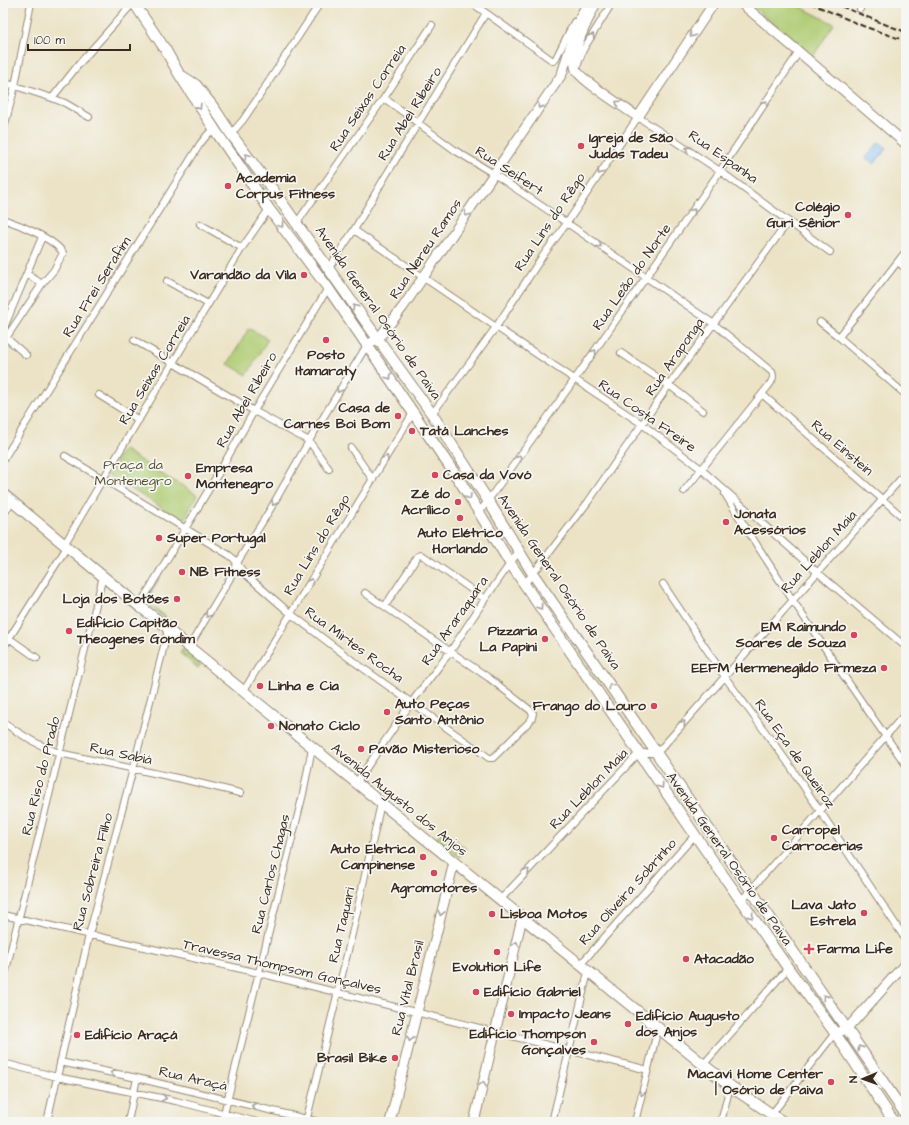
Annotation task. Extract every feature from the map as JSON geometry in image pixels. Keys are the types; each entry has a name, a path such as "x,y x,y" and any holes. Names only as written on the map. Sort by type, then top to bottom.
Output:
{"main road":[{"name":"Avenida General Osório de Paiva","path":"133,3 165,49 179,74 215,130 270,209 328,288 463,486 524,584 695,835 835,1033 894,1122"},
{"name":"Avenida General Osório de Paiva","path":"179,74 196,85 210,103 432,414 533,574 906,1115"},
{"name":"Avenida Augusto dos Anjos","path":"3,494 139,606 167,627 168,630 243,692 382,803 703,1065 730,1086 783,1122"},
{"path":"558,634 569,626"}],"street":[{"path":"3,132 15,86 31,3"},
{"path":"52,98 79,64 133,3"},
{"path":"231,134 243,120 258,98 320,3"},
{"path":"472,3 486,13"},
{"name":"Rua Nereu Ramos","path":"577,71 574,59 587,3"},
{"name":"Rua Nereu Ramos","path":"486,13 553,61 585,10 596,3"},
{"path":"577,71 583,50 612,3"},
{"name":"Rua Lins do Rêgo","path":"432,414 496,327 714,3"},
{"path":"740,3 906,144"},
{"name":"Rua Nereu Ramos","path":"367,345 378,339 424,278 562,74 576,27 585,10"},
{"name":"Rua Abel Ribeiro","path":"329,268 354,230 486,13"},
{"name":"Rua Seixas Correia","path":"296,224 384,98 432,25"},
{"name":"Rua Leão do Norte","path":"479,513 575,379 720,171 799,52"},
{"name":"Rua Espanha","path":"577,71 583,78 598,89 720,171 830,252"},
{"name":"Rua Espanha","path":"562,74 570,73 584,83 598,89"},
{"path":"3,82 65,103 89,118"},
{"name":"Rua Seifert","path":"384,98 456,151 494,174 714,324 772,372 774,376 762,394"},
{"name":"Rua Frei Serafim","path":"3,460 200,144 208,134 215,130"},
{"name":"Rua Seixas Correia","path":"3,648 66,546 103,479 242,248 270,209"},
{"path":"3,219 11,221 38,234 53,244 63,254 54,270 42,284 4,337 26,355"},
{"name":"Rua Araponga","path":"524,584 588,502 669,385 788,222"},
{"path":"200,224 242,248"},
{"name":"Rua Costa Freire","path":"354,230 642,424 701,469 817,572 906,646"},
{"path":"3,330 42,237"},
{"path":"839,337 906,251"},
{"path":"898,262 906,269"},
{"path":"27,274 42,284"},
{"path":"167,281 208,304"},
{"name":"Rua Abel Ribeiro","path":"139,606 328,288"},
{"path":"820,322 906,395"},
{"path":"134,340 309,442 329,469"},
{"path":"189,647 229,580 237,563 367,345"},
{"path":"622,353 669,385 703,411"},
{"path":"99,394 139,420"},
{"path":"684,491 762,394"},
{"name":"Rua Einstein","path":"762,394 906,520"},
{"name":"Rua Lins do Rêgo","path":"243,692 413,413"},
{"path":"351,448 373,480"},
{"name":"Rua Mirtes Rocha","path":"65,456 229,555 244,573 291,614 411,703 489,758 492,758 530,721 532,718 532,712 489,678 450,652"},
{"name":"Rua Leblon Maia","path":"500,900 639,753 657,753 906,473"},
{"path":"722,488 793,600 906,765"},
{"path":"3,515 12,501"},
{"name":"Rua Araraquara","path":"356,783 411,703 450,652 519,551"},
{"path":"385,606 418,556 421,555 485,599"},
{"name":"Rua Riso do Prado","path":"3,982 103,576"},
{"name":"Rua Eça de Queiroz","path":"662,584 725,677 820,810 906,940"},
{"path":"366,593 450,652"},
{"name":"Rua Sobreira Filho","path":"47,1122 89,935 168,630"},
{"path":"3,634 37,658"},
{"path":"741,901 906,713"},
{"name":"Rua Sabiá","path":"3,722 32,742 60,753 240,793"},
{"name":"Rua Carlos Chagas","path":"222,1122 303,794 312,748"},
{"name":"Rua Taquari","path":"307,1121 382,803"},
{"name":"Rua Oliveira Sobrinho","path":"580,965 695,835"},
{"name":"Rua Vital Brasil","path":"390,1122 454,862"},
{"name":"Travessa Thompsom Gonçalves","path":"3,915 259,973 648,1070"},
{"path":"474,1122 522,918"},
{"path":"771,1115 835,1033 847,1029 906,963"},
{"path":"703,1065 788,968"},
{"path":"552,1122 588,972"},
{"path":"635,1122 658,1028"},
{"name":"Rua Araçá","path":"60,1062 138,1078 307,1121 319,1122"},
{"name":"Rua Araçá","path":"3,1063 57,1077 176,1101 257,1122"},
{"path":"128,1122 138,1078"},
{"path":"721,1122 730,1086"}],"green space":[{"path":"749,3 793,3 834,24 812,58"},
{"path":"249,328 268,339 247,375 228,364"},
{"name":"Praça da Montenegro","path":"123,449 197,495 184,521 108,475"},
{"path":"159,576 160,577 147,601 176,626 175,627 144,601"},
{"path":"183,649 201,664 198,668 180,653"},
{"path":"443,830 466,849 459,857 436,839"}],"water":[{"path":"879,142 887,148 874,164 866,158"}],"railway":[{"path":"810,3 863,26 906,41"},
{"path":"833,3 906,32"}],"place":[{"name":"Igreja de São Judas Tadeu","path":"581,146"},
{"name":"Academia Corpus Fitness","path":"228,186"},
{"name":"Colégio Guri Sênior","path":"848,215"},
{"name":"Varandão da Vila","path":"304,275"},
{"name":"Posto Itamaraty","path":"326,340"},
{"name":"Casa de Carnes Boi Bom","path":"398,416"},
{"name":"Tatá Lanches","path":"412,431"},
{"name":"Casa da Vovó","path":"435,475"},
{"name":"Empresa Montenegro","path":"188,476"},
{"name":"Zé do Acrílico","path":"458,502"},
{"name":"Auto Elétrico Horlando","path":"460,518"},
{"name":"Jonata Acessórios","path":"726,522"},
{"name":"Super Portugal","path":"159,538"},
{"name":"NB Fitness","path":"182,572"},
{"name":"Loja dos Botões","path":"177,599"},
{"name":"Edifício Capitão Theogenes Gondim","path":"69,631"},
{"name":"EM Raimundo Soares de Souza","path":"854,635"},
{"name":"Pizzaria La Papini","path":"545,639"},
{"name":"EEFM Hermenegildo Firmeza","path":"884,668"},
{"name":"Linha e Cia","path":"260,686"},
{"name":"Frango do Louro","path":"654,706"},
{"name":"Auto Peças Santo Antônio","path":"387,712"},
{"name":"Nonato Ciclo","path":"271,726"},
{"name":"Pavão Misterioso","path":"361,749"},
{"name":"Carropel Carrocerias","path":"774,838"},
{"name":"Auto Eletrica Campinense","path":"423,857"},
{"name":"Agromotores","path":"434,873"},
{"name":"Lava Jato Estrela","path":"864,913"},
{"name":"Lisboa Motos","path":"492,914"},
{"name":"Farma Life","path":"809,949"},
{"name":"Evolution Life","path":"497,952"},
{"name":"Atacadão","path":"686,959"},
{"name":"Edifício Gabriel","path":"476,992"},
{"name":"Impacto Jeans","path":"511,1014"},
{"name":"Edifício Augusto dos Anjos","path":"628,1024"},
{"name":"Edifício Araçá","path":"77,1035"},
{"name":"Edifício Thompson Gonçalves","path":"594,1042"},
{"name":"Brasil Bike","path":"395,1058"},
{"name":"Macavi Home Center | Osório de Paiva","path":"831,1082"}]}
